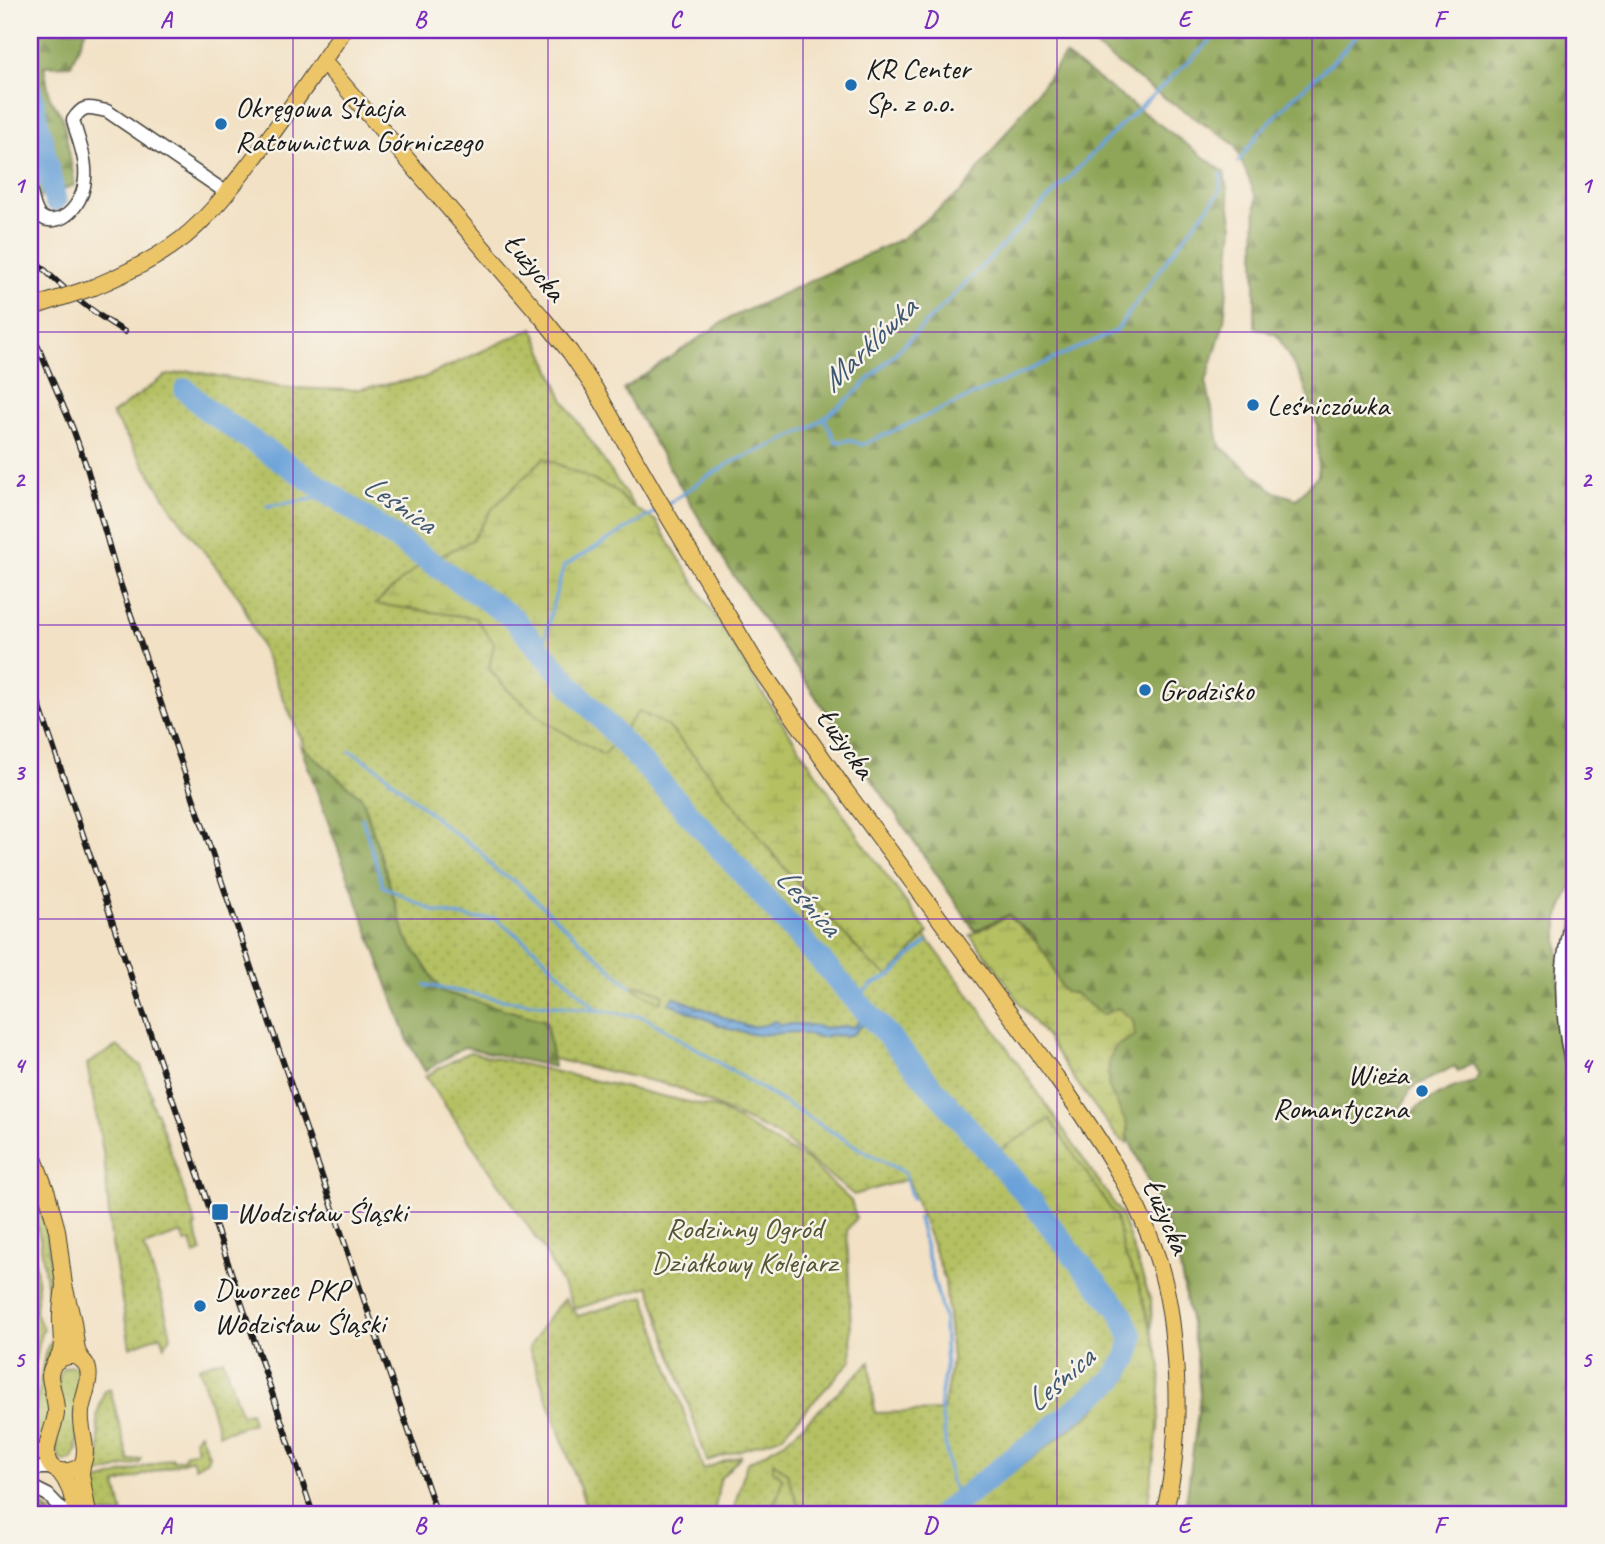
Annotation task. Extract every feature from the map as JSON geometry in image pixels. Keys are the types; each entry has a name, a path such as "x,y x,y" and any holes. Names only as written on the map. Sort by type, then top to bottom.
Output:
{"main road":[{"path":"30,308 100,285 151,260 192,229 227,193 274,132 344,30"},
{"name":"Łużycka","path":"323,61 570,352 595,389 758,666 852,800 1086,1119 1113,1161 1139,1212 1161,1270 1170,1311 1178,1409 1172,1484 1164,1514"},
{"path":"30,1148 57,1230 77,1351 86,1364 89,1375 81,1411 86,1453 81,1474 88,1514"},
{"path":"64,1285 61,1352 50,1377 56,1411 47,1458 68,1483 76,1514"},
{"path":"57,1361 71,1356 82,1360"},
{"path":"57,1470 70,1472 82,1465"}],"street":[{"path":"30,189 38,214 48,220 60,219 72,211 85,182 85,161 73,120 79,111 88,108 107,111 227,193"},
{"path":"1575,902 1564,954 1562,985 1567,1040 1575,1080"},
{"path":"30,1459 48,1446"},
{"path":"30,1472 40,1468 57,1470"},
{"path":"30,1486 48,1495 66,1514"}],"green space":[{"path":"30,30 86,30 71,65 44,66 50,98 63,118 75,185 30,200"},
{"path":"1080,30 1575,30 1575,879 1558,918 1559,1036 1575,1105 1575,1514 1183,1514 1200,1396 1196,1350 1176,1247 1101,1082 1050,991 1047,966 1034,936 1008,915 975,931 729,569 623,389 728,319 901,239 962,191 1065,55 1224,172 1233,226 1224,322 1206,382 1220,446 1275,492 1297,499 1318,475 1317,425 1304,384 1277,335 1255,327 1256,197 1235,145 1150,88 1077,33","holes":["1472,1063 1479,1074 1475,1082 1438,1095 1412,1112 1396,1114 1411,1088 1455,1066 1458,1072"]},
{"path":"533,328 564,401 870,862 991,1024 1121,1214 1151,1301 1154,1388 1131,1514 732,1514 747,1463 785,1442 870,1362 875,1413 943,1411 952,1359 945,1280 908,1179 854,1195 776,1134 674,1086 469,1040 399,931 308,755 241,600 174,512 112,414 165,376 190,371 286,388 353,390 423,378"},
{"path":"544,458 615,490 628,504 656,521 765,697 863,843 928,933 889,976 871,964 781,864 668,726 639,711 604,755 547,723 509,691 489,669 494,643 475,618 375,604 415,569 472,540 493,508"},
{"path":"300,745 363,799 406,937 442,992 546,1021 554,1067 464,1047 425,1071 409,1043"},
{"path":"1008,916 1026,931 1041,949 1065,992 1076,994 1102,1015 1118,1008 1133,1020 1135,1036 1116,1046 1109,1060 1108,1085 1127,1125 1127,1143 1118,1138 970,935"},
{"path":"1575,918 1575,1040 1573,922"},
{"path":"640,985 663,994 660,1003 631,987"},
{"path":"117,1046 141,1066 196,1226 194,1227 202,1252 195,1255 191,1241 185,1243 181,1233 144,1246 162,1298 171,1336 165,1346 161,1335 130,1347 111,1238 104,1157 87,1064"},
{"name":"Rodzinny Ogród Działkowy Kolejarz","path":"469,1052 719,1109 808,1161 851,1201 856,1218 847,1230 852,1360 781,1437 707,1461 649,1286 575,1309 543,1248 425,1076"},
{"path":"1050,1119 1116,1217 1123,1251 1138,1282 1161,1366 1158,1429 1145,1514 957,1514 1094,1411 1139,1355 1136,1322 1122,1297 1098,1273 1001,1149"},
{"path":"30,1175 47,1235 57,1329 52,1328 40,1239 30,1198"},
{"path":"30,1228 38,1290 35,1311 44,1329 41,1332 36,1361 30,1362"},
{"path":"645,1296 703,1469 742,1455 720,1479 714,1514 589,1514 529,1348 549,1316 564,1299 578,1316"},
{"path":"53,1341 58,1341 43,1442 30,1454 45,1354"},
{"path":"223,1359 241,1414 250,1412 253,1423 219,1434 199,1367"},
{"path":"72,1366 78,1370 80,1376 77,1449 72,1460 64,1462 59,1458 56,1449 57,1395 62,1370"},
{"path":"110,1389 129,1461 141,1459 140,1463 95,1475 100,1453 97,1416 104,1392"},
{"path":"200,1433 209,1455 207,1460 195,1467 192,1459 116,1484 123,1514 97,1514 95,1482 172,1458 173,1461 185,1458 184,1454 197,1450 194,1439"},
{"path":"773,1462 787,1473 801,1514 770,1512 780,1490 782,1478 773,1470"},
{"path":"30,1500 41,1504 51,1514 30,1514"}],"water":[{"path":"674,997 737,1023 752,1026 774,1021 825,1028 854,1027 867,1013 871,1017 853,1034 846,1036 816,1037 797,1032 756,1035 729,1029 669,1003"}],"waterway":[{"name":"Marklówka","path":"667,505 732,462 812,427 852,396 1120,126 1222,30"},
{"path":"1238,162 1260,132 1362,30"},
{"name":"Leśnica","path":"30,89 55,200"},
{"path":"824,418 836,442 850,440 862,445 1116,331 1219,193 1222,174"},
{"name":"Leśnica","path":"186,390 207,410 513,618 572,687 881,1028 1024,1192 1120,1311 1132,1338 1128,1357 1114,1379 942,1514"},
{"path":"267,506 333,496"},
{"name":"Marklówka","path":"542,652 564,566 660,509"},
{"path":"350,751 379,769 447,828 479,850 495,870 517,883 631,987"},
{"path":"362,818 383,886 434,911 476,919 495,918 535,949 597,1010 644,1017 867,1153 904,1172 912,1199"},
{"path":"855,999 873,984 894,974 927,942"},
{"path":"425,985 503,1000 596,1010"},
{"path":"918,1218 944,1319 946,1364 940,1401 950,1479 958,1502"}],"railway":[{"path":"30,255 75,297 125,332"},
{"path":"30,330 87,468 117,574 437,1514"},
{"path":"30,678 313,1514"}],"place":[{"name":"KR Center Sp. z o.o.","path":"851,85"},
{"name":"Okręgowa Stacja Ratownictwa Górniczego","path":"221,124"},
{"name":"Leśniczówka","path":"1253,405"},
{"name":"Grodzisko","path":"1145,690"},
{"name":"Wieża Romantyczna","path":"1422,1091"},
{"name":"Wodzisław Śląski","path":"220,1212"},
{"name":"Dworzec PKP Wodzisław Śląski","path":"200,1306"}]}
